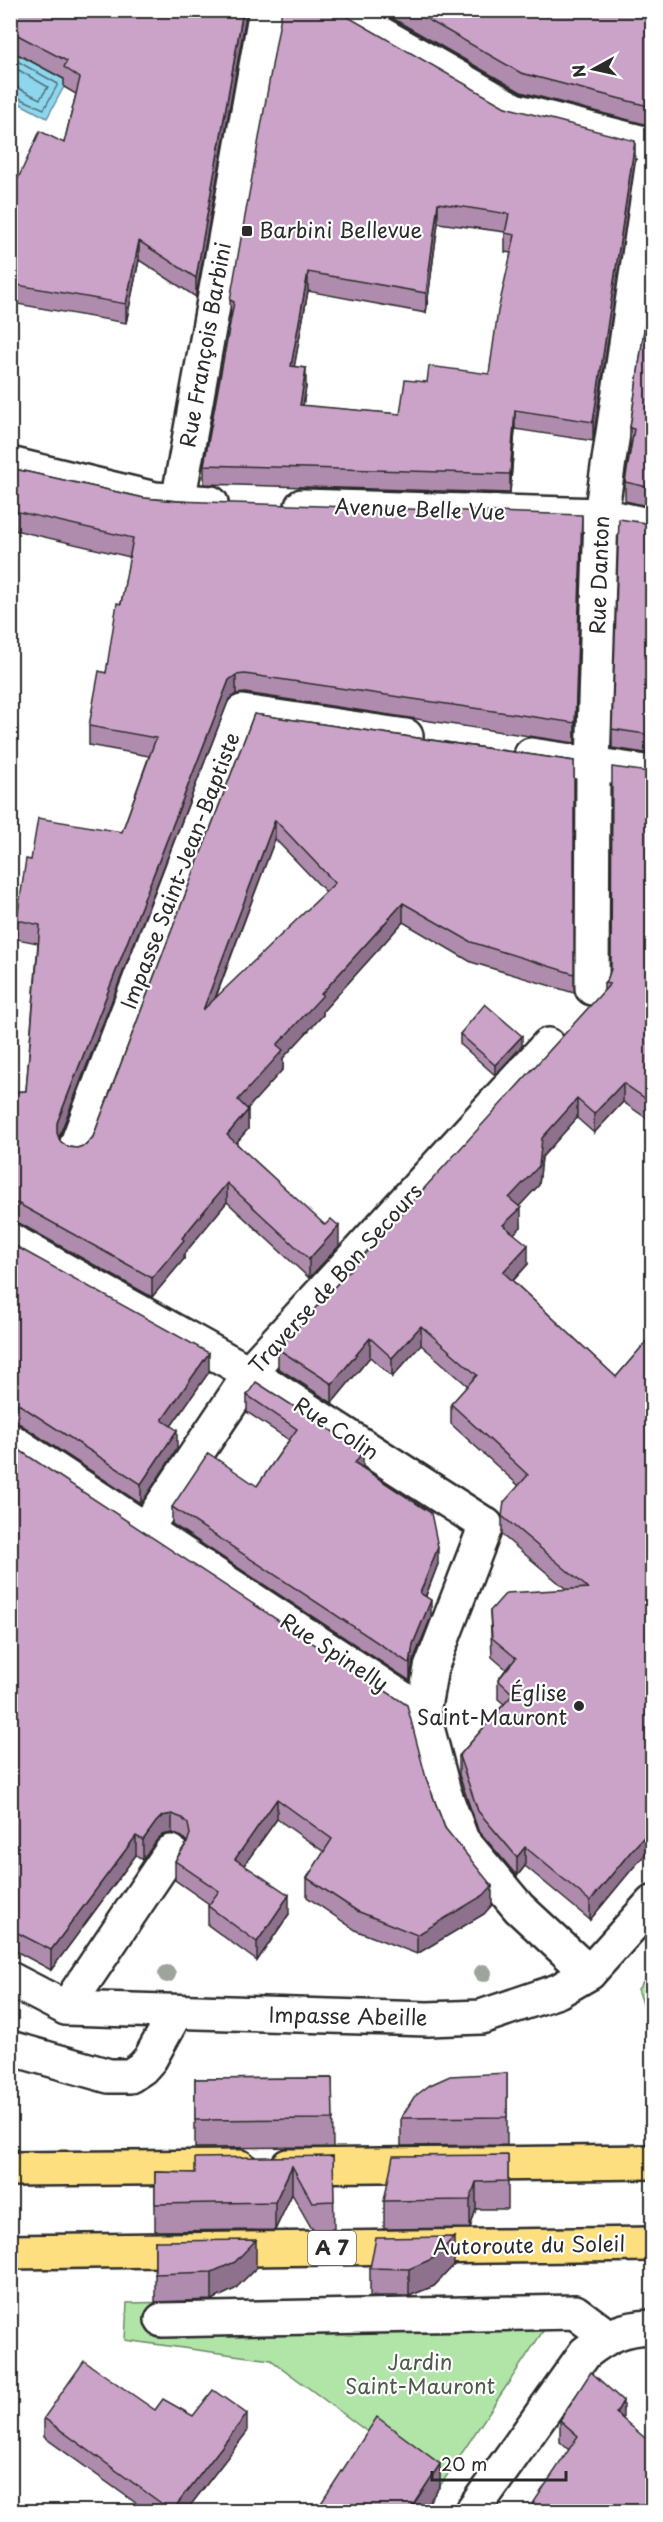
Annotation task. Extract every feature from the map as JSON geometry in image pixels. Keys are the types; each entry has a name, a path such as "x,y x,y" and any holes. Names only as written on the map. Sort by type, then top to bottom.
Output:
{"highway":[{"path":"10,2169 652,2162"},
{"name":"Autoroute du Soleil","path":"10,2252 652,2244"}],"street":[{"name":"Rue François Barbini","path":"178,502 266,10"},
{"path":"339,10 514,110 652,145"},
{"name":"Rue Danton","path":"592,988 594,764 601,516 652,166"},
{"path":"10,464 155,499 237,504"},
{"name":"Avenue Belle Vue","path":"272,505 601,516 652,526"},
{"name":"Impasse Saint-Jean-Baptiste","path":"75,1149 242,712 429,740"},
{"path":"500,750 652,773"},
{"name":"Traverse de Bon Secours","path":"146,1529 250,1373 548,1045"},
{"name":"Rue Colin","path":"10,1240 250,1373 486,1525 431,1668 423,1712"},
{"name":"Rue Spinelly","path":"10,1440 423,1712"},
{"path":"423,1712 444,1792 462,1840 519,1908 589,1972"},
{"path":"66,2008 171,1852"},
{"name":"Impasse Abeille","path":"10,1979 66,2008 428,2019 481,2017 558,1991 589,1972 652,1903"},
{"path":"10,2048 110,2076 130,2076 150,2059 176,2012"},
{"path":"162,2320 575,2312 607,2336"},
{"path":"472,2511 585,2353 607,2336 635,2328 652,2327"}],"green space":[{"path":"652,1971 652,2031 638,1989"},
{"name":"Jardin Saint-Mauront","path":"567,2295 440,2486 271,2360 125,2340 127,2303"}],"water":[{"path":"10,50 67,81 47,118 11,99"}],"building":[{"path":"10,10 243,10 196,278 139,241 126,304 12,284 10,291 10,196 40,131 64,143 80,78 64,67 67,61 10,31"},
{"path":"282,10 336,10 505,107 635,141 593,422 515,410 510,474 204,465 234,302 230,300","holes":["438,203 509,214 505,233 515,235 498,311 489,374 429,366 427,382 405,380 400,414 300,405 306,368 291,366 308,272 426,293"]},
{"path":"411,10 652,10 652,107 521,73"},
{"path":"652,274 652,488 625,482 634,429 630,428"},
{"path":"10,468 144,498 176,501 582,515 575,723 245,674 236,675 229,680 57,1123 60,1141 68,1147 77,1148 86,1145 93,1137 254,714 574,761 574,974 471,942 403,903 277,1045 283,1050 238,1100 248,1110 227,1135 325,1225 331,1219 339,1226 309,1259 227,1183 152,1278 19,1204 10,1202 10,1092 26,1091 40,925 17,920 26,859 31,860 38,818 122,832 156,738 89,726 99,671 106,673 117,603 121,604 133,538 10,510","holes":["275,820 335,883 203,1010"]},
{"path":"619,519 652,524 652,735 612,729"},
{"path":"612,767 652,772 652,1103 623,1083 594,1114 577,1099 542,1138 539,1166 509,1198 521,1208 503,1225 528,1245 503,1272 616,1377 652,1335 652,1828 590,1901 525,1847 517,1857 478,1811 459,1756 513,1694 498,1680 516,1658 492,1638 490,1611 506,1593 588,1588 502,1516 504,1502 528,1475 451,1404 477,1375 421,1326 392,1358 370,1338 332,1384 278,1349 610,984 604,983 611,969"},
{"path":"485,1004 522,1036 495,1065 460,1034"},
{"path":"10,1243 209,1353 162,1420 177,1430 141,1484 20,1405 10,1402"},
{"path":"256,1382 363,1451 355,1463 431,1513 438,1547 420,1593 431,1600 413,1644 410,1664 172,1507 208,1453 257,1486 297,1429 247,1395"},
{"path":"10,1444 407,1705 426,1778 445,1828 492,1886 484,1895 417,1935 357,1911 307,1878 332,1839 277,1799 235,1859 289,1895 257,1942 208,1906 219,1891 175,1861 190,1834 188,1824 182,1818 172,1814 162,1816 143,1840 136,1836 51,1950 10,1929"},
{"path":"507,2073 507,2117 401,2118 414,2097 430,2085 450,2076"},
{"path":"332,2078 333,2119 195,2120 195,2079"},
{"path":"508,2155 508,2181 476,2182 470,2200 384,2201 393,2156"},
{"path":"333,2156 334,2201 312,2202 292,2166 275,2202 155,2204 155,2172 195,2173 195,2158"},
{"path":"454,2237 434,2258 409,2269 370,2268 376,2238"},
{"path":"256,2240 235,2262 212,2272 155,2274 155,2241"},
{"path":"84,2361 155,2410 163,2399 193,2416 213,2390 247,2414 172,2511 44,2418"},
{"path":"591,2372 623,2401 616,2413 652,2444 652,2511 528,2511 578,2436 560,2420"},
{"path":"377,2417 440,2464 409,2511 316,2511"}],"place":[{"name":"Barbini Bellevue","path":"247,231"},
{"name":"Église Saint-Mauront","path":"579,1706"}]}
